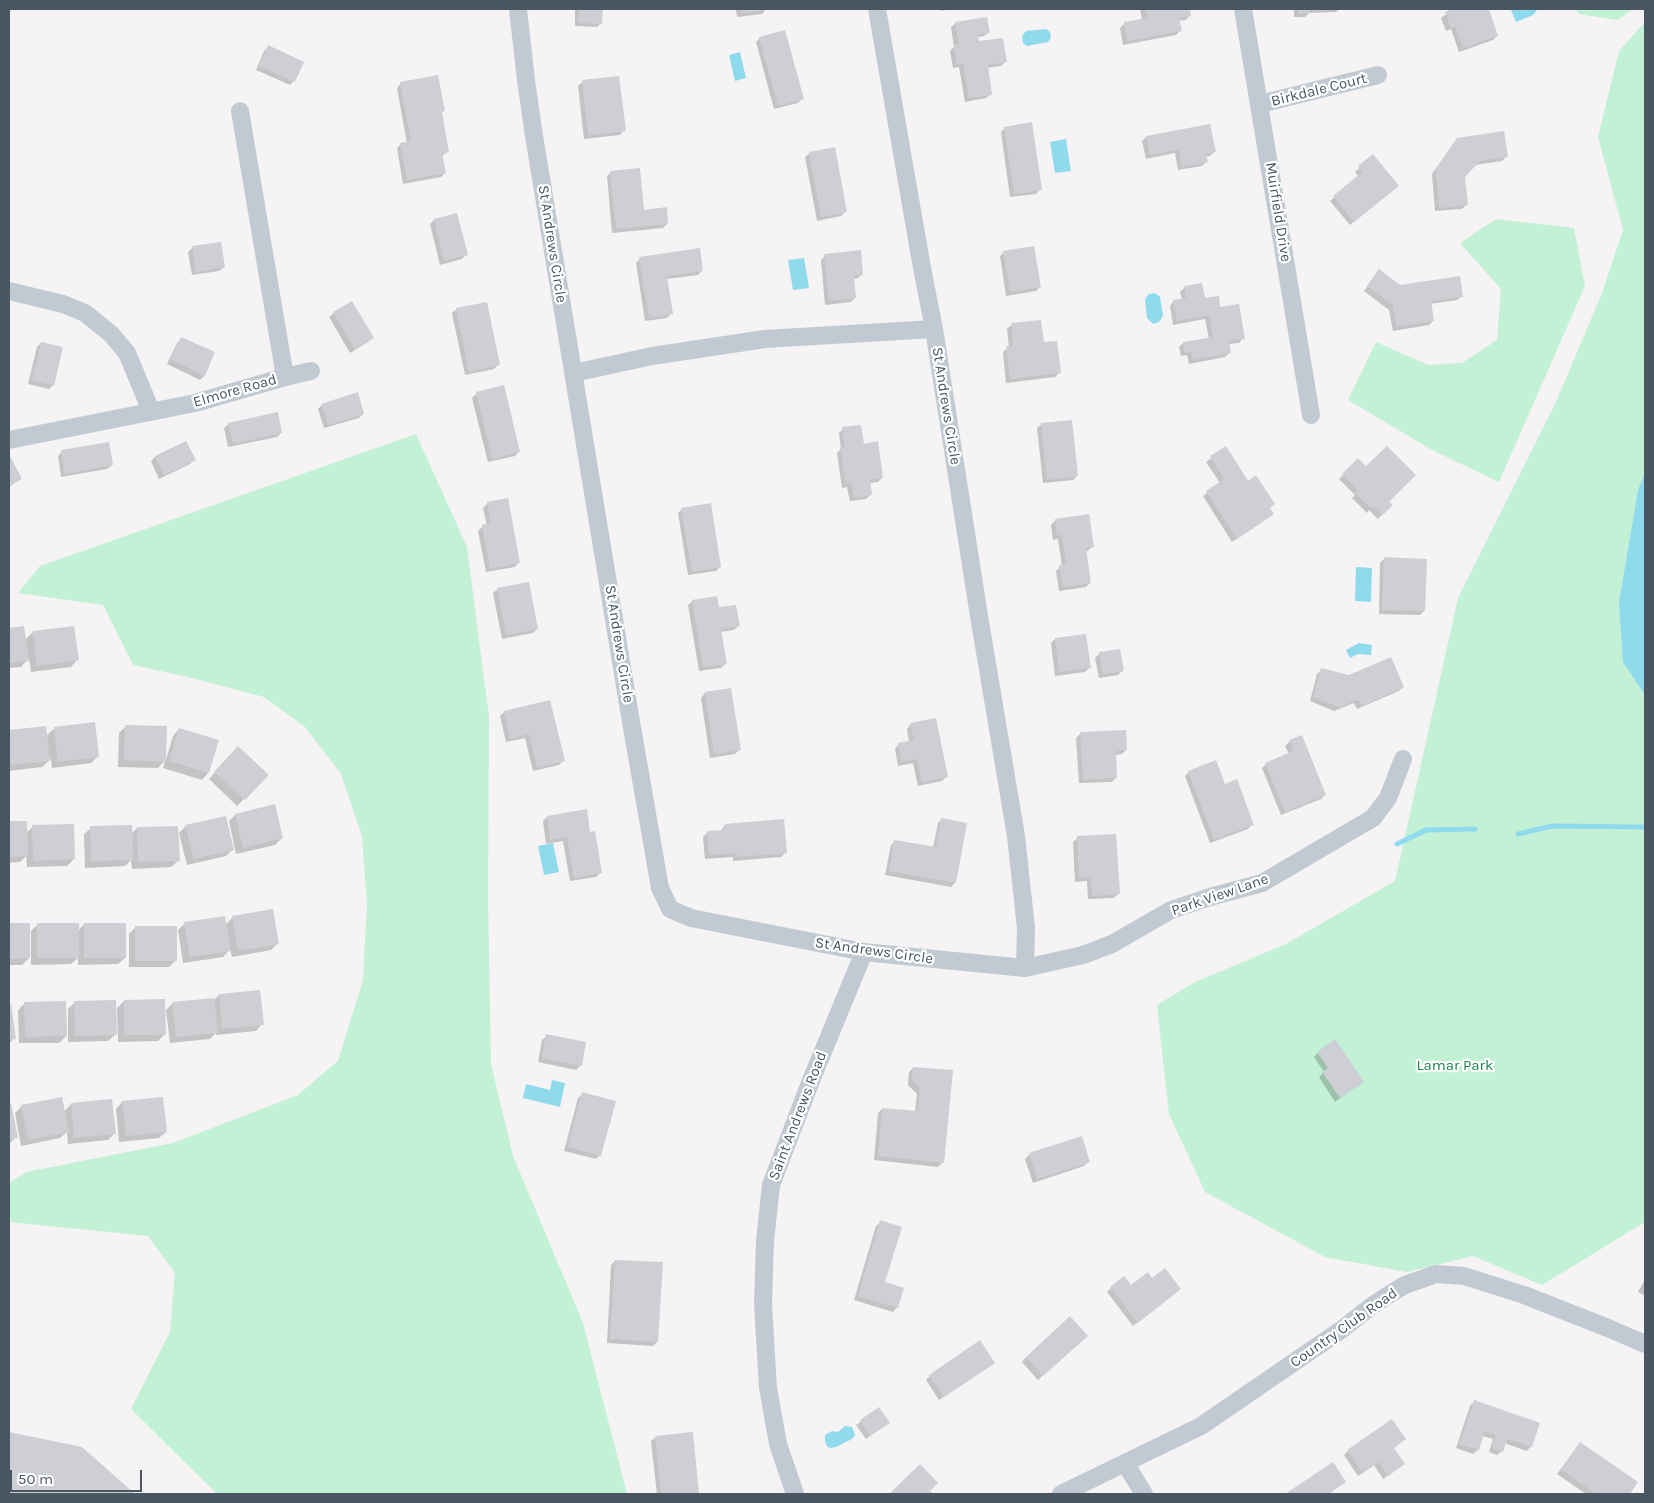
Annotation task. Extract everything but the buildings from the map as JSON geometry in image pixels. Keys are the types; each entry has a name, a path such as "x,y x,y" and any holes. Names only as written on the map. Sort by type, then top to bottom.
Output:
{"street":[{"name":"St Andrews Circle","path":"518,9 526,80 660,888 670,909 692,918 864,952 1025,968 1026,928 1016,836 961,506 934,329 877,9"},
{"name":"Muirfield Drive","path":"1243,9 1311,415"},
{"name":"Birkdale Court","path":"1260,104 1378,75"},
{"name":"Elmore Road","path":"9,440 195,403 285,377 240,111"},
{"path":"9,291 62,304 85,313 111,334 128,353 151,411"},
{"path":"574,372 652,356 765,339 934,329"},
{"path":"285,377 311,371"},
{"name":"Park View Lane","path":"1025,968 1083,955 1112,944 1171,910 1262,883 1373,818 1388,798 1403,759"},
{"name":"Saint Andrews Road","path":"795,1494 778,1444 768,1388 763,1304 765,1241 771,1185 812,1078 864,952"},
{"name":"Country Club Road","path":"1061,1494 1201,1426 1341,1330 1373,1305 1405,1285 1436,1274 1464,1276 1524,1296 1645,1344"},
{"path":"1126,1463 1144,1494"}],"green space":[{"path":"1575,9 1633,9 1618,20 1579,14"},
{"name":"Lamar Park","path":"1645,22 1645,1222 1542,1285 1473,1256 1407,1272 1325,1257 1205,1192 1169,1114 1157,1005 1195,982 1286,944 1395,881 1458,598 1556,402 1602,293 1623,230 1598,137 1619,51"},
{"path":"1496,219 1574,228 1585,286 1499,482 1432,450 1348,400 1376,342 1428,365 1462,363 1497,340 1501,289 1460,243"},
{"path":"416,434 467,547 489,717 488,899 491,1064 513,1156 583,1323 627,1494 217,1494 131,1409 170,1332 175,1273 148,1236 9,1222 9,1183 26,1172 173,1143 298,1095 338,1061 363,980 367,904 362,836 341,774 305,727 264,697 133,665 103,605 18,593 40,566"}],"water":[{"path":"1538,9 1533,15 1516,22 1511,10"},
{"path":"1046,29 1050,32 1051,38 1048,42 1027,46 1023,43 1022,36 1026,31"},
{"path":"740,52 746,78 735,81 729,55"},
{"path":"1066,139 1071,171 1055,173 1050,142"},
{"path":"804,258 809,288 793,290 788,260"},
{"path":"1155,293 1160,297 1163,316 1159,322 1153,324 1147,318 1145,299 1149,294"},
{"path":"1645,473 1645,695 1623,662 1619,603 1638,490"},
{"path":"1356,567 1372,568 1371,602 1355,601"},
{"path":"1359,643 1372,645 1371,655 1358,654 1350,658 1346,650"},
{"path":"553,843 559,872 544,875 538,846"},
{"path":"552,1080 565,1083 560,1107 523,1098 526,1084 550,1090"},
{"path":"845,1426 852,1427 855,1435 852,1439 836,1447 830,1448 827,1446 825,1435 832,1431 838,1432"}],"waterway":[{"path":"1518,834 1552,826 1645,827"},
{"path":"1397,844 1426,830 1475,829"}]}
